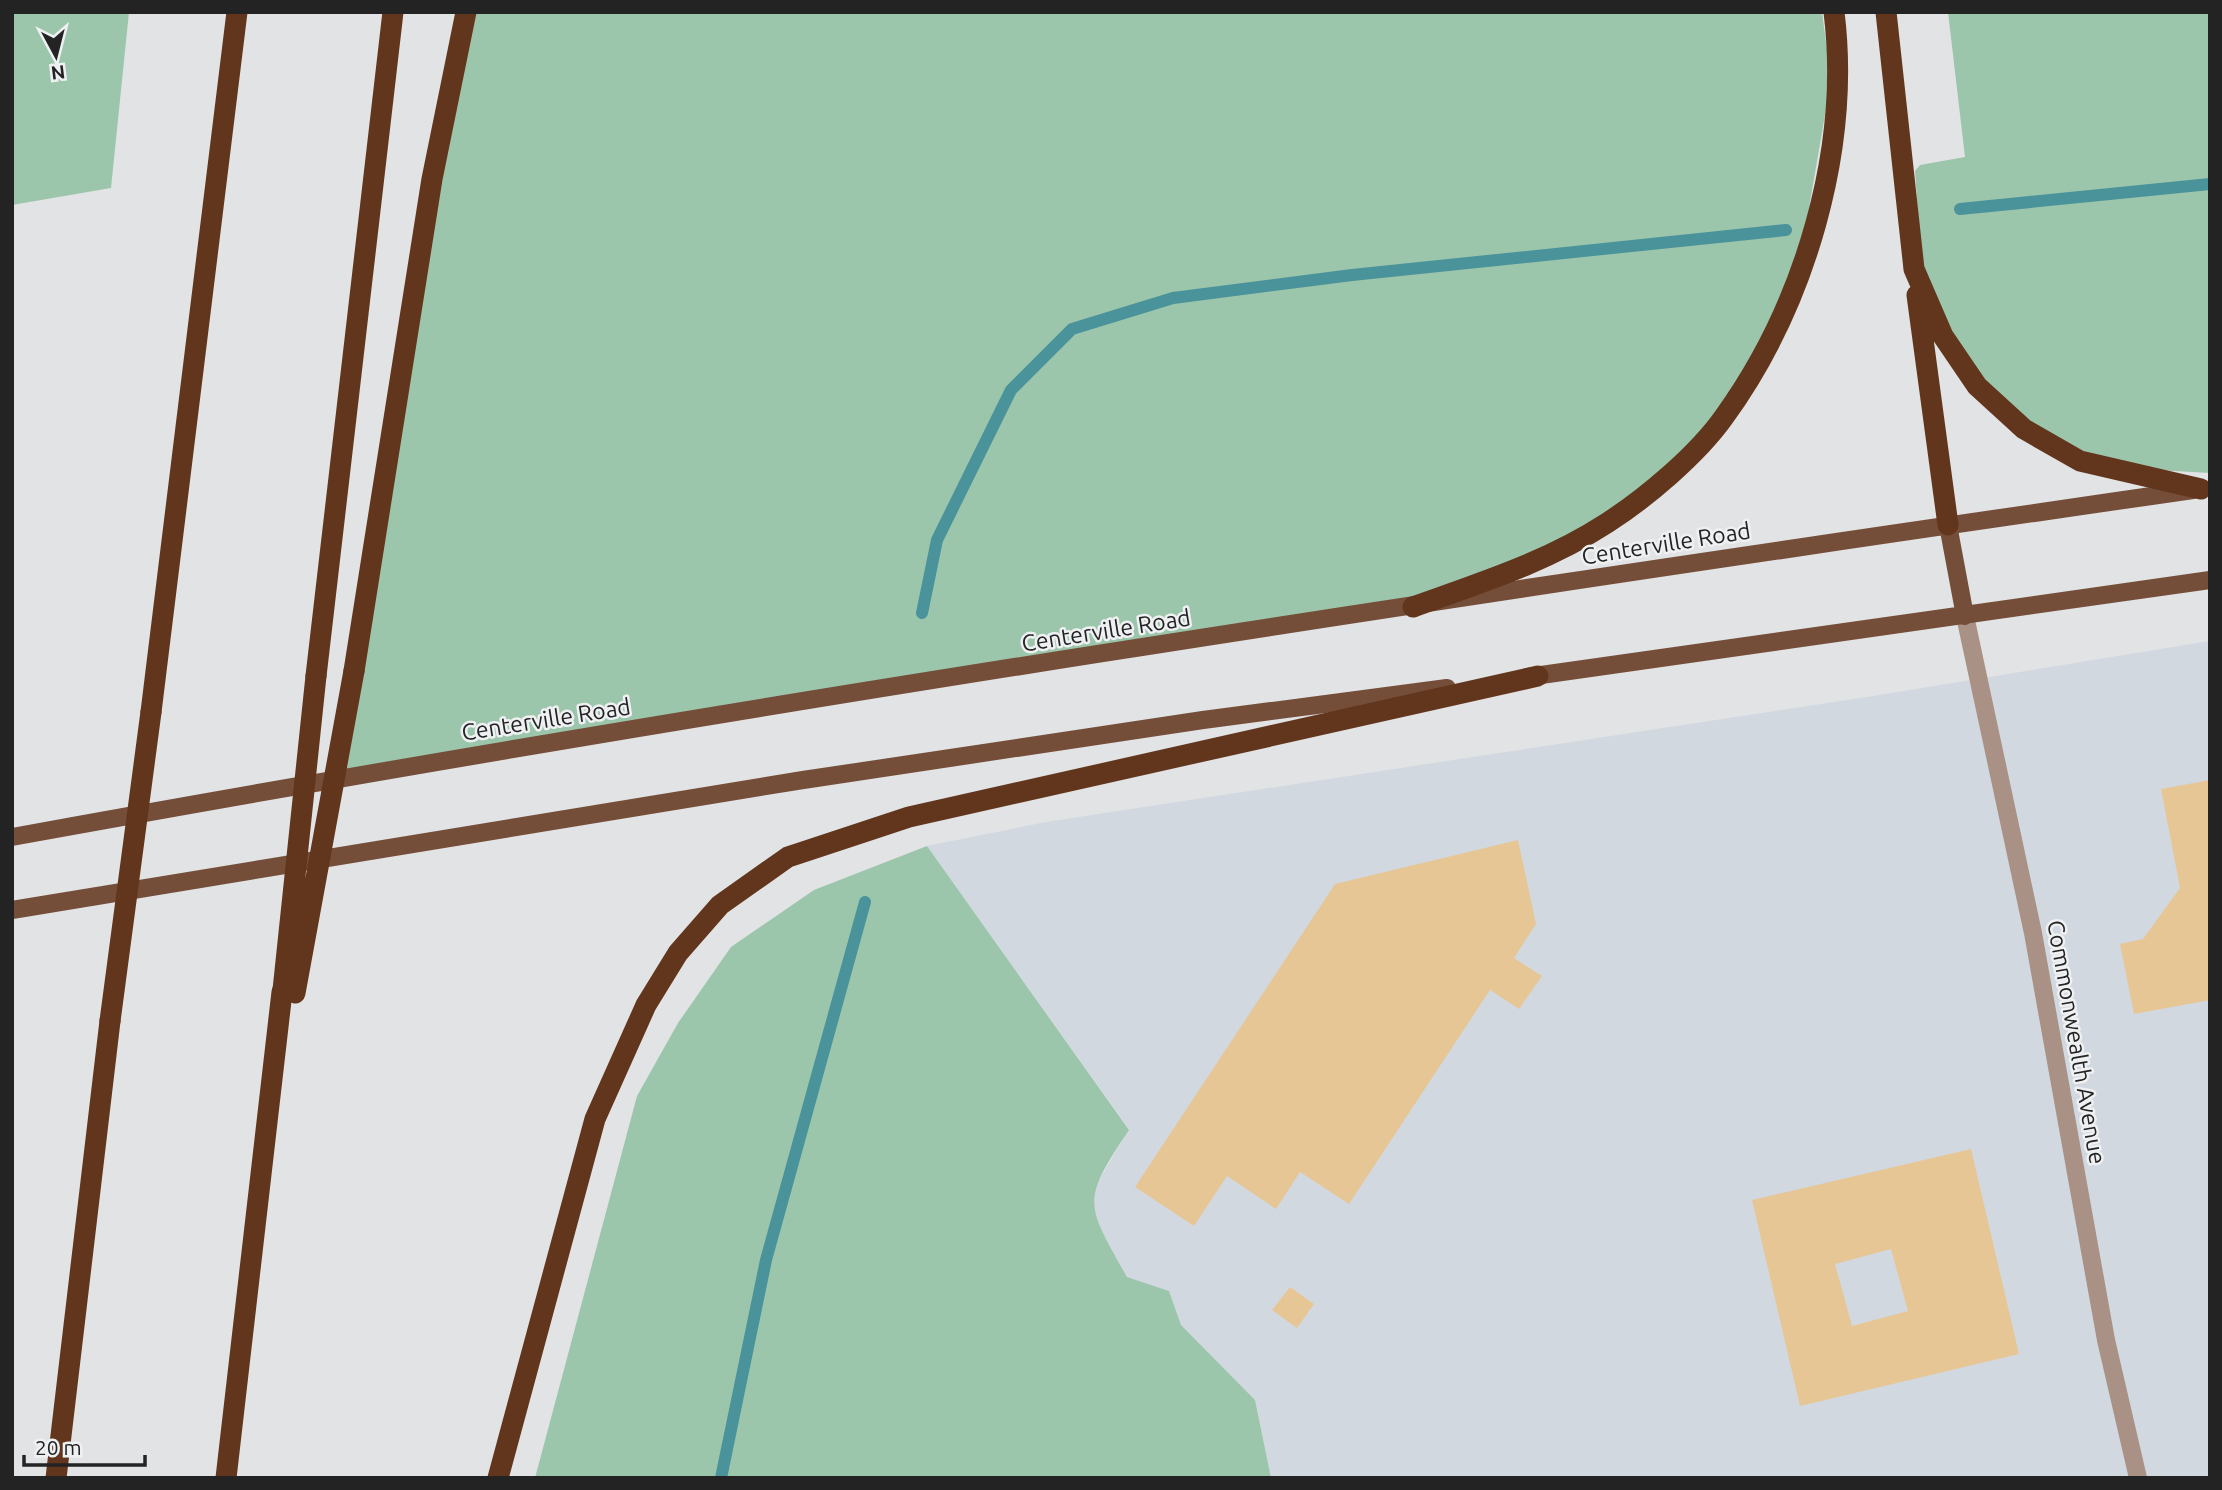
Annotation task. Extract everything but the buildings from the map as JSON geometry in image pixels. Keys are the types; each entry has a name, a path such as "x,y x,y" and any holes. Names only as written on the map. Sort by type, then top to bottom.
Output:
{"highway":[{"path":"56,1478 110,1021 237,12"},
{"path":"289,993 316,676 393,12"},
{"path":"226,1478 263,1153 289,993 354,671 432,179 466,12"},
{"path":"1413,607 1537,562 1606,524 1662,482 1723,419 1767,349 1811,240 1831,163 1840,58 1834,12"},
{"path":"1886,12 1914,269 1948,525"},
{"path":"1914,269 1943,337 1977,386 2024,429 2080,461 2205,488"},
{"path":"498,1478 595,1119 646,1005 678,953 720,905 788,857 909,817 1538,676"}],"main road":[{"name":"Centerville Road","path":"12,837 386,769 1413,607 2205,488"},
{"path":"1948,525 1965,616"},
{"path":"12,911 803,780 1203,720 1538,676 2210,580"}],"street":[{"name":"Commonwealth Avenue","path":"1965,616 2033,933 2106,1340 2138,1478"}],"shaded area":[{"path":"2210,641 2210,1478 1271,1478 1255,1400 1181,1325 1169,1291 1127,1277 1093,1216 1094,1189 1129,1129 927,846 1046,822 1867,697"}],"green space":[{"path":"12,12 129,12 111,188 12,205"},
{"path":"467,12 1822,12 1828,57 1826,109 1803,243 1763,340 1729,409 1594,536 1404,606 341,781"},
{"path":"1948,12 2210,12 2210,473 2122,468 2047,445 1977,392 1923,284 1915,171 1920,165 1965,157"},
{"path":"927,846 1129,1130 1102,1173 1096,1189 1094,1203 1103,1233 1127,1277 1169,1291 1181,1325 1255,1400 1271,1478 535,1478 637,1096 678,1023 731,947 814,890"}],"waterway":[{"path":"1960,209 2210,184"},
{"path":"922,613 937,540 1011,390 1072,329 1173,298 1352,275 1786,230"},
{"path":"721,1478 766,1260 865,902"}]}
